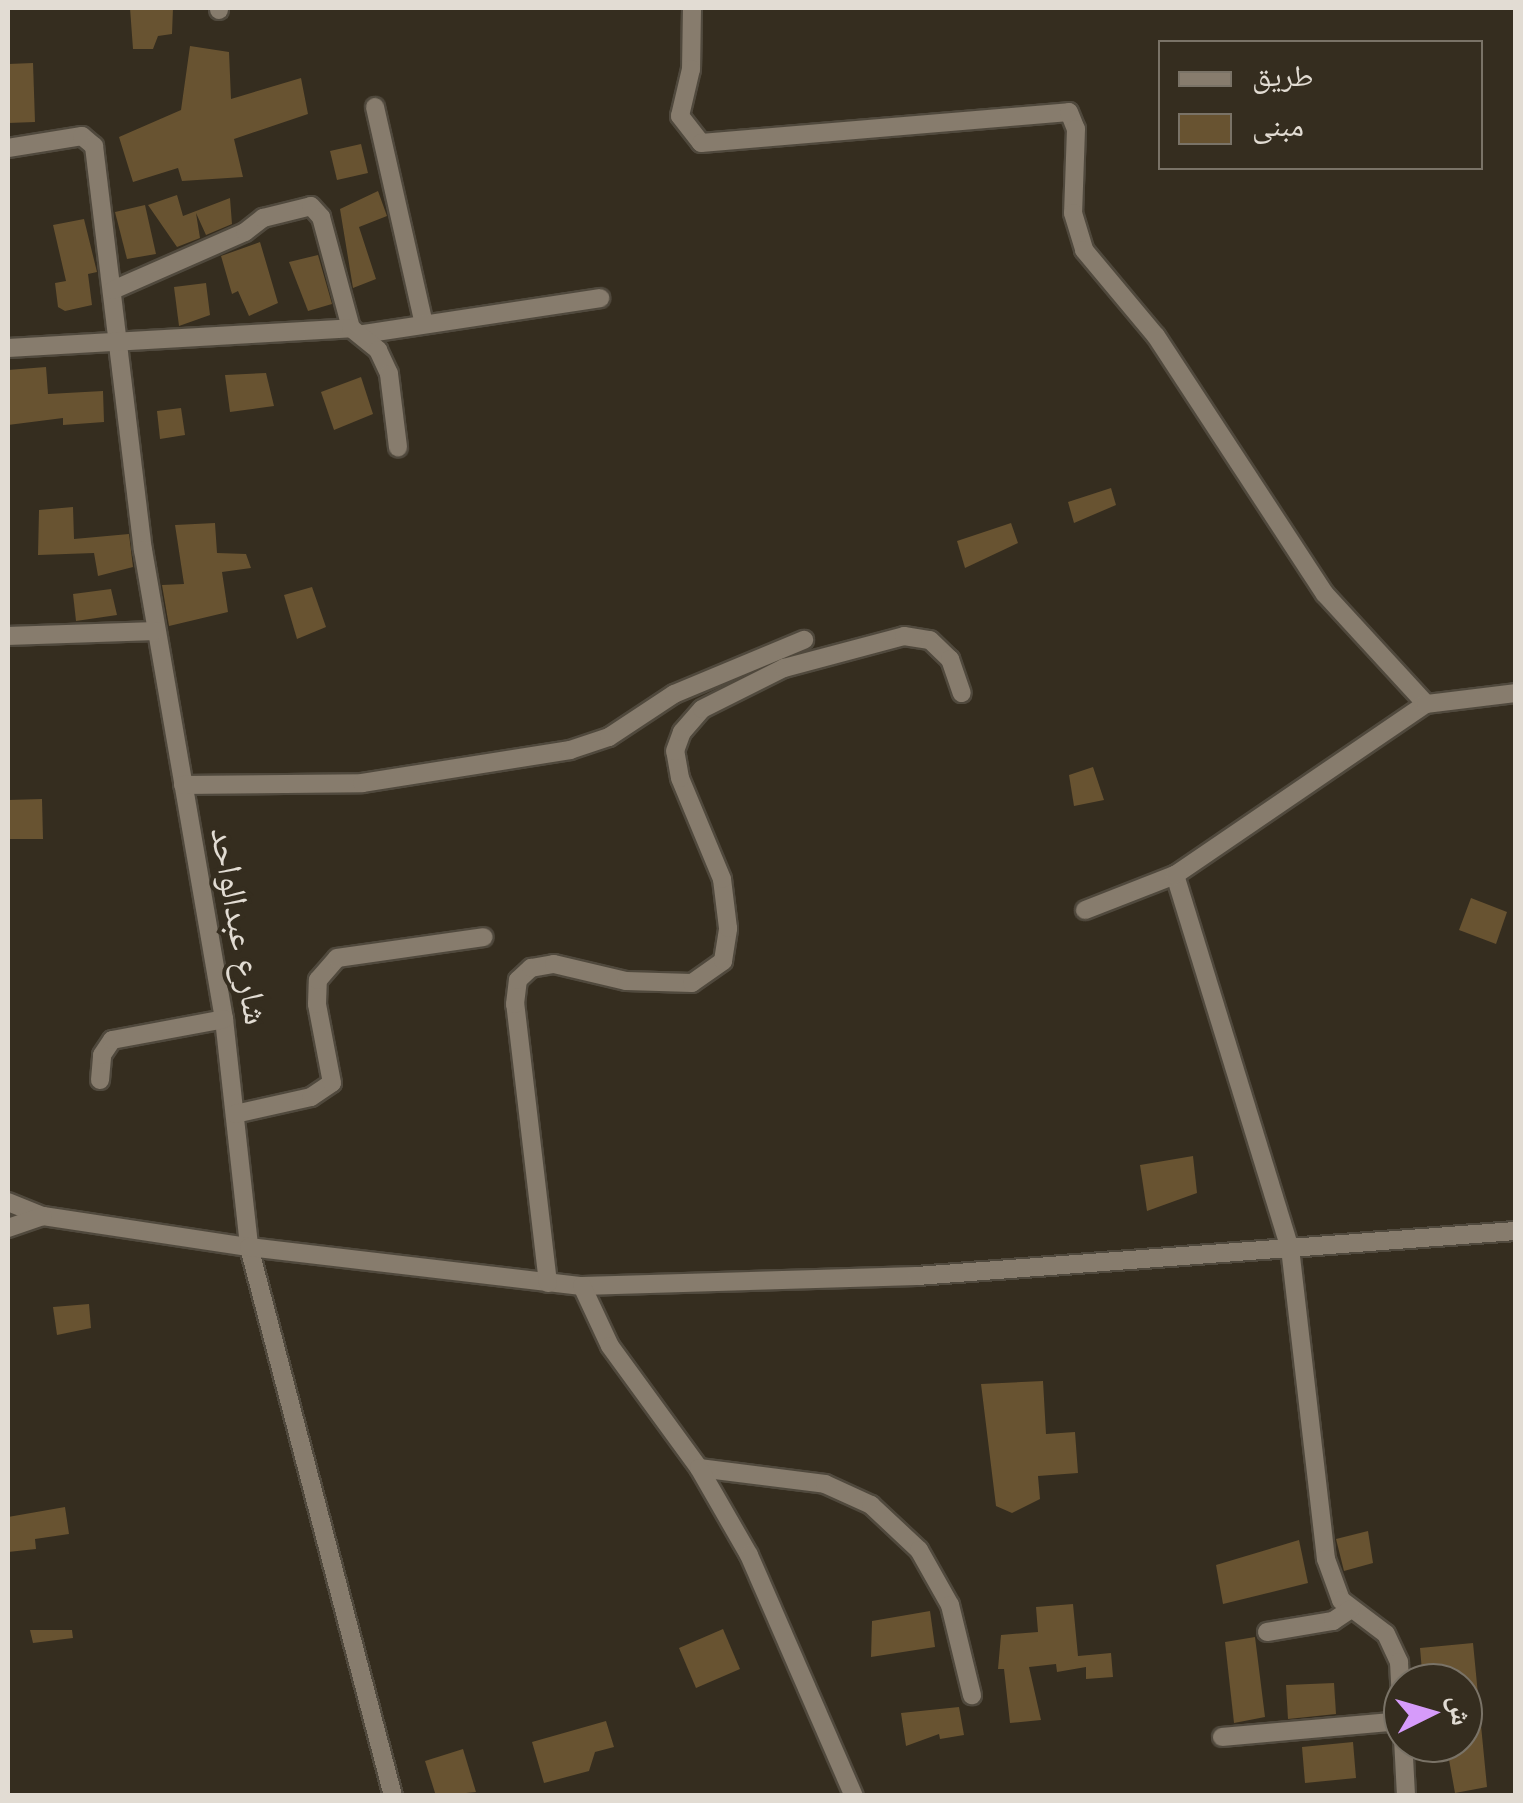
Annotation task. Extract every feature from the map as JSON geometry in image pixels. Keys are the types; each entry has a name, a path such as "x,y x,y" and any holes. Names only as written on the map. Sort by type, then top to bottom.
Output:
{"street":[{"path":"692,8 690,76 680,116 689,136 701,143 1069,112 1076,129 1073,212 1084,250 1156,336 1325,594 1426,704"},
{"path":"375,107 424,324"},
{"name":"شارع عبدالواحد","path":"8,148 88,138 113,290 155,631 224,1020 250,1248 393,1796"},
{"path":"113,290 245,232 263,218 311,206 321,217 357,331 389,374 398,447"},
{"path":"8,348 357,331 600,298"},
{"path":"8,636 155,631"},
{"path":"548,1283 515,1004 518,980 531,968 554,964 626,982 692,983 723,961 728,928 722,878 680,778 675,752 682,732 702,708 784,668 904,636 930,640 950,659 962,693"},
{"path":"183,785 362,784 570,750 609,737 674,694 804,640"},
{"path":"1085,910 1175,875 1426,704 1516,692"},
{"path":"1175,875 1290,1248 1326,1559 1341,1600 1386,1634 1399,1663"},
{"path":"235,1114 312,1097 332,1083 318,980 337,958 484,936"},
{"path":"100,1080 102,1055 112,1040 224,1020"},
{"path":"8,1202 42,1216 250,1248 582,1286 917,1276 1516,1230"},
{"path":"8,1228 42,1216"},
{"path":"582,1286 610,1346 699,1468 749,1555 798,1678 854,1796"},
{"path":"699,1468 825,1484 872,1505 919,1550 950,1605 972,1695"},
{"path":"1267,1632 1333,1621 1351,1609"},
{"path":"1222,1737 1383,1723"},
{"path":"1404,1763 1406,1796"}],"building":[{"path":"130,8 173,8 172,34 158,36 153,49 133,49"},
{"path":"190,46 229,52 231,99 301,78 308,114 234,139 243,177 182,181 178,168 133,182 119,137 181,110"},
{"path":"33,63 35,122 8,123 8,64"},
{"path":"361,144 368,173 337,180 330,151"},
{"path":"378,191 387,216 359,227 376,279 353,288 340,209"},
{"path":"177,195 183,216 230,198 232,224 206,235 196,213 200,238 177,247 148,205"},
{"path":"145,205 156,254 127,259 115,212"},
{"path":"84,219 97,272 88,274 92,305 65,311 58,307 55,283 66,281 53,225"},
{"path":"260,242 278,303 249,316 238,291 232,294 221,256"},
{"path":"318,255 332,304 308,311 289,262"},
{"path":"206,283 210,315 179,326 174,287"},
{"path":"46,367 48,394 103,391 104,422 63,425 63,418 8,425 8,370"},
{"path":"266,373 274,406 230,412 225,375"},
{"path":"361,377 373,414 334,430 321,392"},
{"path":"181,408 185,435 160,439 157,411"},
{"path":"1111,488 1116,505 1074,523 1068,502"},
{"path":"73,507 74,539 129,534 133,567 98,576 94,553 38,555 39,510"},
{"path":"215,523 217,553 246,554 251,568 222,572 228,612 169,626 162,585 184,584 175,525"},
{"path":"1011,523 1018,543 965,568 957,541"},
{"path":"312,587 326,627 297,639 284,595"},
{"path":"111,589 117,615 76,621 73,594"},
{"path":"1093,767 1104,800 1074,806 1069,775"},
{"path":"42,799 43,839 8,839 8,800"},
{"path":"1471,898 1507,912 1496,944 1459,930"},
{"path":"1193,1156 1197,1193 1147,1211 1140,1165"},
{"path":"89,1304 91,1328 57,1335 53,1307"},
{"path":"1043,1381 1046,1434 1075,1432 1078,1473 1038,1476 1040,1499 1012,1513 996,1506 981,1384"},
{"path":"65,1507 69,1534 35,1539 36,1549 8,1552 8,1517"},
{"path":"1368,1531 1373,1563 1344,1571 1336,1539"},
{"path":"1299,1540 1308,1583 1223,1604 1216,1565"},
{"path":"1073,1604 1078,1656 1111,1653 1113,1677 1086,1679 1086,1667 1057,1672 1056,1664 1029,1667 1041,1720 1010,1723 1004,1669 998,1669 1001,1635 1038,1632 1036,1607"},
{"path":"930,1611 935,1647 871,1657 872,1621"},
{"path":"723,1629 740,1669 696,1688 679,1648"},
{"path":"30,1630 72,1630 73,1638 33,1643"},
{"path":"1255,1637 1265,1717 1234,1723 1225,1642"},
{"path":"1473,1643 1475,1663 1421,1663 1420,1648"},
{"path":"1334,1683 1336,1714 1288,1719 1286,1685"},
{"path":"959,1707 964,1735 940,1739 939,1734 906,1746 901,1713"},
{"path":"606,1721 614,1747 595,1752 589,1771 544,1783 532,1742"},
{"path":"1353,1742 1356,1778 1305,1783 1302,1747"},
{"path":"1483,1746 1487,1787 1455,1793 1450,1763 1483,1763"},
{"path":"463,1749 476,1792 436,1796 425,1761"}]}
